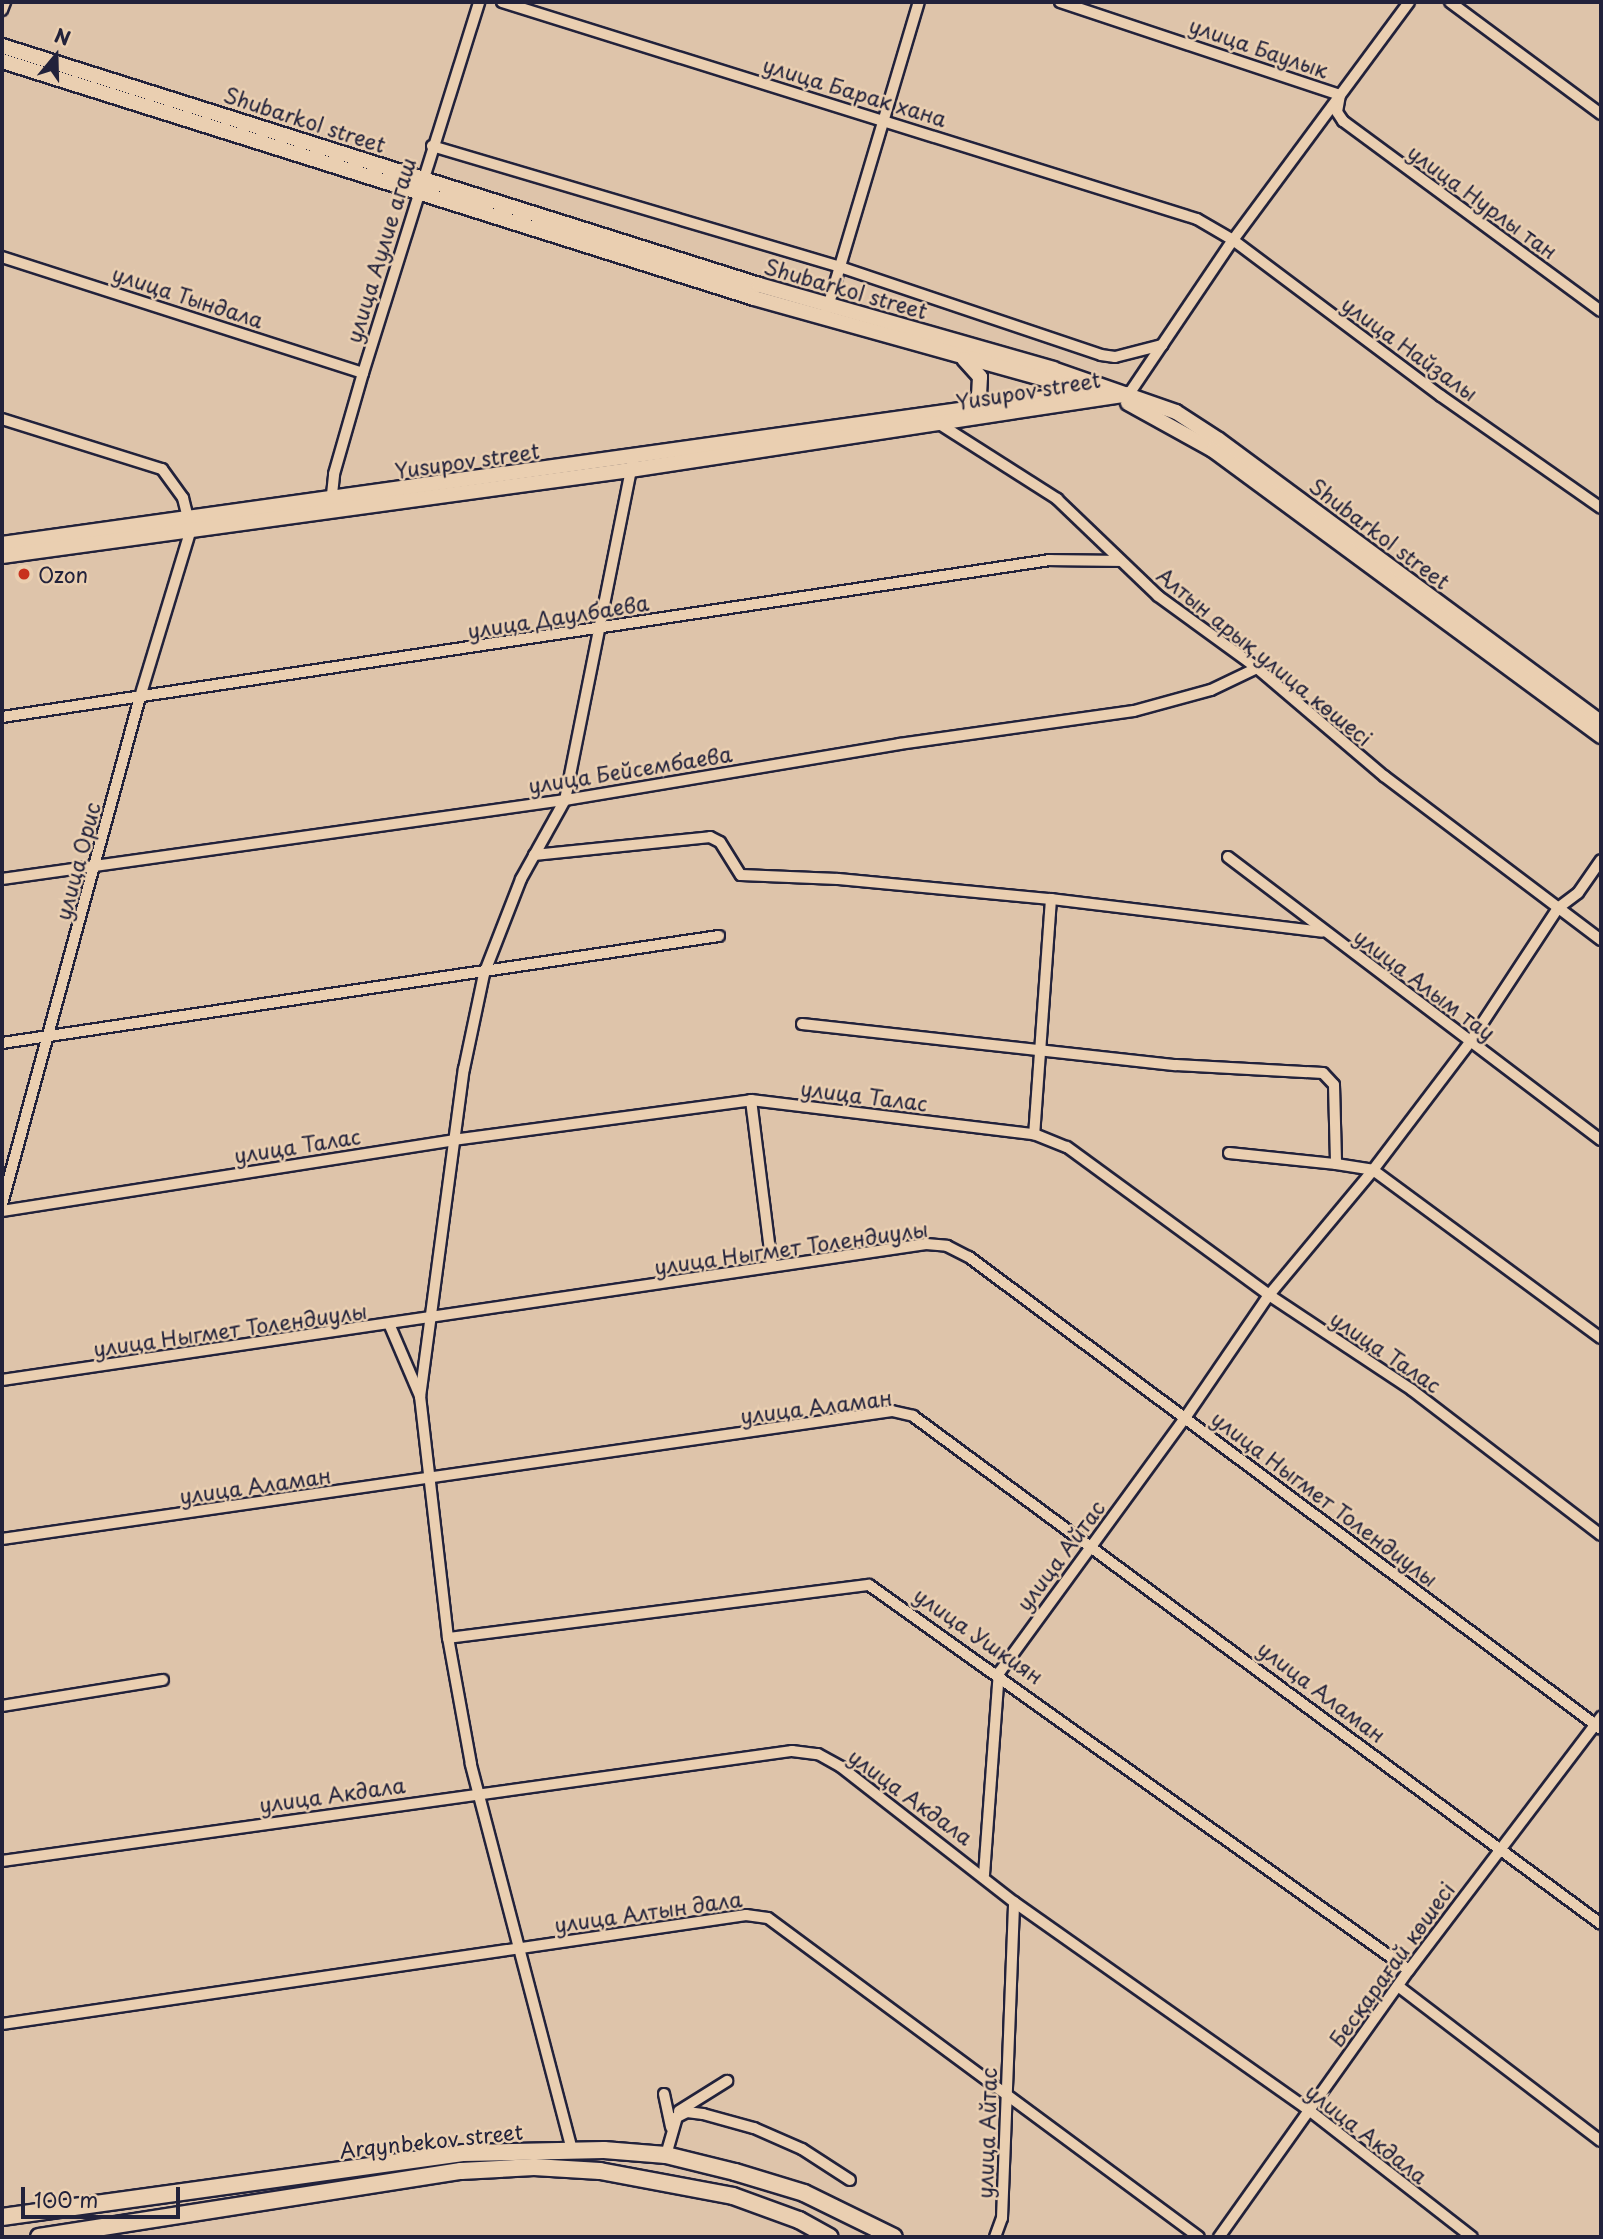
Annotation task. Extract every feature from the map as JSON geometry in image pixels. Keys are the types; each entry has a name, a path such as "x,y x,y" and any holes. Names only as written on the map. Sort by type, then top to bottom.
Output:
{"main road":[{"name":"Arqynbekov street","path":"2,2217 482,2152 572,2150 666,2155 804,2193 894,2237"},
{"path":"482,2152 485,2170"},
{"name":"Arqynbekov street","path":"42,2237 485,2170 534,2167 665,2181 733,2196 799,2220 830,2237"}],"street":[{"name":"улица Аулие агаш","path":"332,505 363,373 478,2"},
{"name":"улица Барак хана","path":"502,2 1197,219"},
{"path":"827,311 919,2"},
{"name":"улица Баулык","path":"1060,2 1340,95 1337,112 1343,121"},
{"path":"1122,396 1162,345 1233,240 1409,2"},
{"path":"1450,2 1601,114"},
{"name":"Shubarkol street","path":"2,46 420,185 951,352 1122,396 1213,450 1601,736"},
{"path":"2,61 420,185"},
{"name":"улица Нурлы тан","path":"1343,121 1601,311"},
{"path":"432,146 840,267 1101,355 1115,357 1162,345"},
{"name":"улица Найзалы","path":"1197,219 1233,240 1441,396 1601,508"},
{"name":"улица Тындала","path":"2,257 363,373"},
{"name":"Shubarkol street","path":"827,311 1176,412 1219,440 1601,723"},
{"path":"951,352 969,362 980,377 979,396 970,408"},
{"name":"Yusupov street","path":"632,464 970,408 1052,397 1122,396"},
{"name":"Yusupov street","path":"2,544 190,524 941,425 1122,396"},
{"path":"2,419 162,469 175,481 190,524"},
{"name":"Алтын арық улица көшесі","path":"941,425 1057,499 1158,596 1256,668 1384,776 1601,940"},
{"path":"572,2150 522,1947 477,1793 448,1638 427,1480 420,1397 434,1318 453,1140 484,974 534,855 565,800 602,630 632,464"},
{"name":"Yusupov street","path":"2,556 190,524"},
{"name":"улица Орис","path":"2,1204 190,524"},
{"name":"улица Даулбаева","path":"2,717 602,630 1050,560 1120,561"},
{"name":"улица Бейсембаева","path":"2,879 565,800 899,744 1134,711 1210,690 1256,668"},
{"path":"534,855 710,837 720,842 741,875 838,879 1051,899 1323,932"},
{"name":"улица Алым тау","path":"1228,857 1323,932 1601,1140"},
{"name":"улица Айтас","path":"999,1673 1185,1418 1269,1295 1373,1171 1470,1042 1558,908 1578,893 1601,860"},
{"path":"1034,1134 1051,899"},
{"path":"2,1043 484,974 719,936"},
{"path":"802,1024 1041,1047 1177,1065 1323,1073 1334,1084 1336,1164"},
{"path":"751,1100 772,1266"},
{"name":"улица Талас","path":"2,1211 453,1140 751,1100 1034,1134 1067,1147 1269,1295 1412,1390 1601,1535"},
{"path":"1229,1153 1336,1164 1373,1171 1601,1338"},
{"name":"улица Ныгмет Толендиулы","path":"2,1380 390,1326 926,1244 947,1247 970,1257 1599,1724"},
{"path":"390,1326 420,1397"},
{"name":"улица Аламан","path":"2,1539 892,1412 913,1416 1092,1544 1601,1924"},
{"name":"улица Ушкиян","path":"448,1638 854,1583 883,1591 1409,1970"},
{"path":"984,1875 999,1673"},
{"path":"2,1706 163,1680"},
{"name":"Бесқарағай көшесі","path":"1219,2237 1500,1847 1599,1724"},
{"name":"улица Акдала","path":"2,1861 792,1751 818,1754 841,1767 984,1875 1014,1902 1310,2111 1472,2237"},
{"name":"улица Айтас","path":"995,2237 1002,2218 1014,1902"},
{"name":"улица Алтын дала","path":"2,2024 746,1914 768,1917 1199,2237"},
{"path":"1398,1986 1601,2141"},
{"path":"666,2155 671,2127 677,2117 700,2094 727,2081"},
{"path":"664,2094 671,2127"},
{"path":"677,2117 687,2112 703,2114 754,2128 802,2149 850,2180"}],"place":[{"name":"Ozon","path":"24,574"}]}
